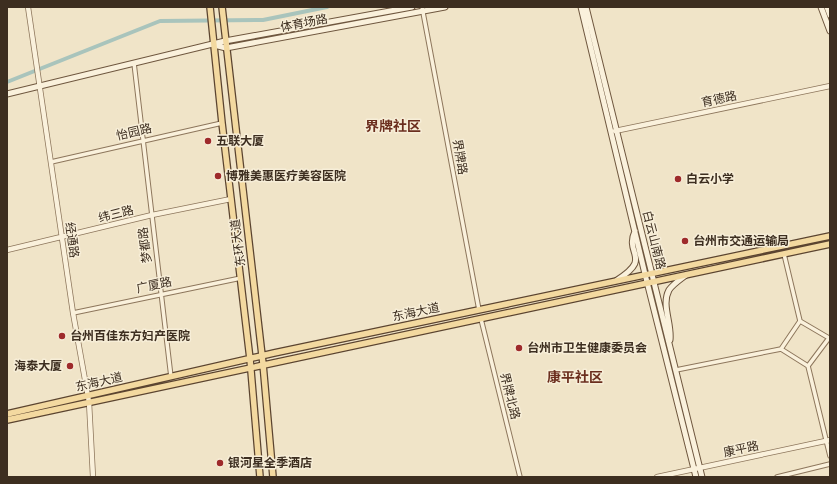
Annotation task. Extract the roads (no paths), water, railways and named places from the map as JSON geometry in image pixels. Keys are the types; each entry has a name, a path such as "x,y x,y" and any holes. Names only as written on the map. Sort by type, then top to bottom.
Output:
{"main road":[{"name":"体育场路","path":"7,94 225,41 412,7"},
{"name":"体育场路","path":"213,45 226,48 422,9 446,7"},
{"name":"白云山南路","path":"581,7 652,273 702,477"},
{"name":"白云山南路","path":"586,7 645,274 696,477"},
{"path":"822,7 830,31"},
{"path":"827,7 830,15"},
{"name":"东环大道","path":"211,10 213,45 250,359 260,477"},
{"name":"东环大道","path":"222,10 264,364 273,477"},
{"path":"617,280 633,270 636,259 632,239 635,231"},
{"name":"东海大道","path":"7,420 171,377 262,356 830,236"},
{"name":"东海大道","path":"7,414 250,367 648,284 830,244"},
{"path":"669,343 671,330 665,302 670,289 687,275"}],"street":[{"name":"经通路","path":"28,7 73,313 88,399 93,477"},
{"name":"界牌路","path":"422,9 479,310"},
{"name":"梦都路","path":"134,63 171,377"},
{"name":"育德路","path":"614,131 830,86"},
{"name":"怡园路","path":"51,162 222,122"},
{"name":"纬三路","path":"7,250 62,238 152,215 231,199"},
{"path":"781,350 800,321 784,254"},
{"name":"广厦路","path":"73,313 241,278"},
{"name":"界牌北路","path":"481,319 520,477"},
{"path":"800,321 830,338 808,366"},
{"path":"676,370 781,350 808,366 828,440 830,456"},
{"name":"康平路","path":"657,477 828,440"},
{"path":"777,477 830,464"}],"waterway":[{"path":"7,82 160,21 263,20 327,7"}],"place":[{"name":"五联大厦","path":"208,141"},
{"name":"博雅美惠医疗美容医院","path":"218,176"},
{"name":"白云小学","path":"678,179"},
{"name":"台州市交通运输局","path":"685,241"},
{"name":"台州百佳东方妇产医院","path":"62,336"},
{"name":"台州市卫生健康委员会","path":"519,348"},
{"name":"海泰大厦","path":"70,366"},
{"name":"银河星全季酒店","path":"220,463"}],"district":[{"name":"界牌社区","path":"393,126"},
{"name":"康平社区","path":"575,377"}]}
